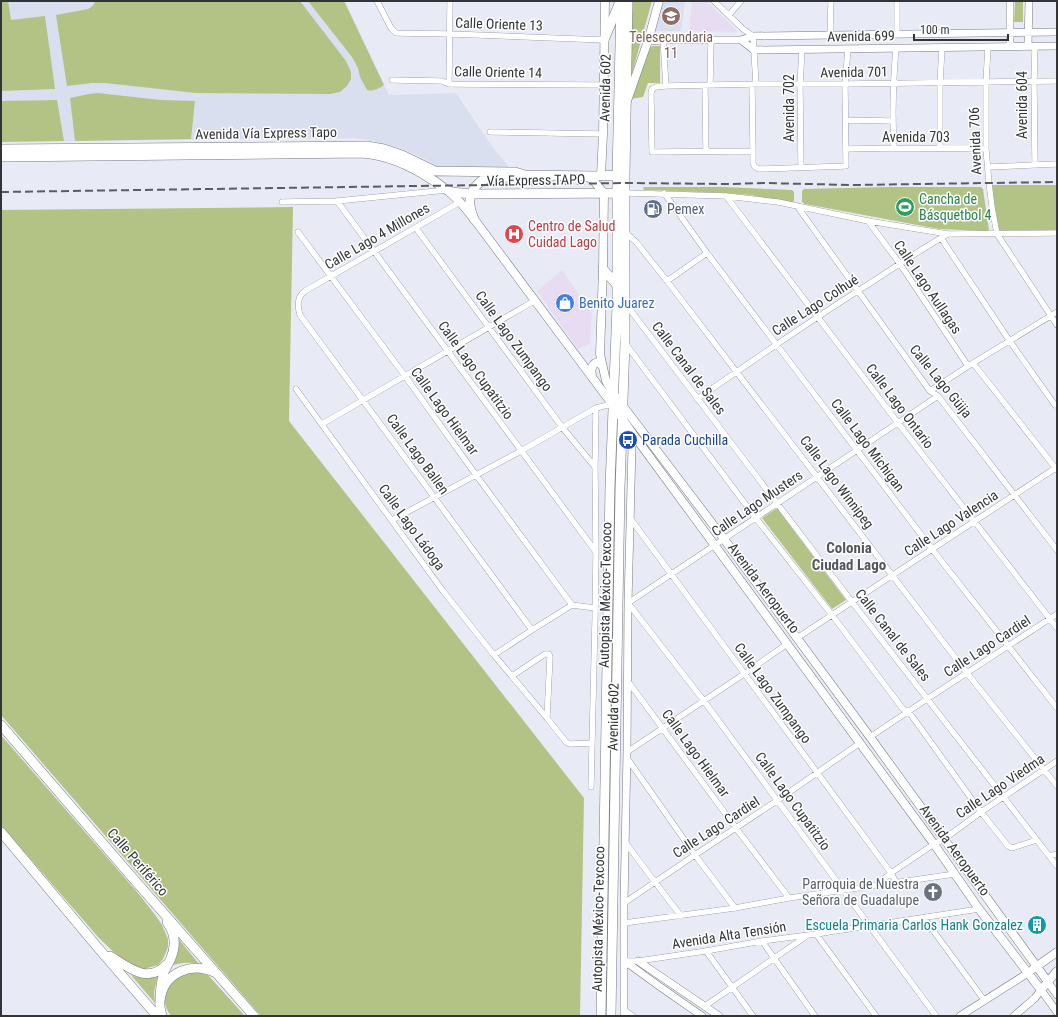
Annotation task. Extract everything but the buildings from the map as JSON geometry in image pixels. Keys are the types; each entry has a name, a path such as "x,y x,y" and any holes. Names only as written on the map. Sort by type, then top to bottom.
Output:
{"main road":[{"path":"601,176 604,85 604,1"},
{"path":"604,40 620,1"},
{"name":"Avenida 602","path":"620,1 621,175"},
{"name":"Avenida 602","path":"621,175 626,106 628,1"},
{"name":"Avenida 602","path":"626,106 648,41 659,1"},
{"name":"Avenida Vía Express Tapo","path":"1,149 366,146 384,149 402,155 435,171 515,172 525,175"},
{"name":"Avenida Vía Express Tapo","path":"1,157 341,153 366,154 390,158 404,164 421,172 445,188"},
{"path":"474,219 470,206 471,194 480,181 484,179 525,175 621,175"},
{"name":"Autopista México-Texcoco","path":"610,1016 622,419 625,342 625,232 621,175"},
{"path":"585,176 593,180 604,193"},
{"name":"Vía Express TAPO","path":"445,188 471,194 622,193"},
{"name":"Avenida Aeropuerto","path":"445,188 460,202 474,219 592,377 714,546 788,644 980,909 1041,990"},
{"name":"Avenida Aeropuerto","path":"604,193 600,348 602,366 606,381 613,393 724,539 870,737 1048,982"},
{"name":"Autopista México-Texcoco","path":"601,1016 612,404 622,193"},
{"path":"603,269 617,285"},
{"path":"592,377 593,364 598,362 602,366"},
{"path":"823,694 833,687"},
{"name":"Calle Periférico","path":"1,725 254,1016"},
{"path":"1,832 99,949 158,1016"},
{"path":"131,876 140,890 167,921 174,937 172,956 166,968 161,986 160,1006 162,1016"},
{"path":"99,949 130,969 141,973 154,972 166,968 185,970"},
{"path":"1028,972 1057,952"},
{"path":"160,1000 163,990 169,980 179,972 194,968 205,969 211,970 220,976"},
{"path":"1041,990 1057,971"}],"street":[{"name":"Calle Oriente 13","path":"377,1 391,28 394,32 399,33 604,40"},
{"path":"449,84 450,1"},
{"path":"714,1 743,29 753,36 753,163 755,167 846,166 845,84 848,49"},
{"path":"728,15 741,1"},
{"path":"830,35 831,1"},
{"path":"897,1 897,34"},
{"path":"1010,1 1010,47"},
{"name":"Avenida 604","path":"1029,1 1028,32 1032,46 1034,82 1035,164"},
{"name":"Avenida 699","path":"648,41 741,40 753,36 1057,32"},
{"path":"663,40 666,86"},
{"path":"712,40 708,86 706,152 753,151"},
{"path":"741,40 754,50"},
{"name":"Avenida 699","path":"754,50 1057,46"},
{"name":"Avenida 706","path":"988,47 986,82 986,149 992,207 997,234"},
{"path":"894,148 892,121 896,48"},
{"path":"940,148 940,83 942,48"},
{"name":"Avenida 702","path":"801,167 800,85 802,49"},
{"name":"Calle Oriente 14","path":"392,80 442,81 449,84 604,85"},
{"name":"Avenida 701","path":"706,152 652,152 652,89 666,86 754,84 800,85 1057,81"},
{"path":"846,120 892,121"},
{"path":"490,132 603,134"},
{"name":"Avenida 703","path":"846,149 986,149"},
{"path":"988,166 1057,164"},
{"path":"282,202 337,201 445,188"},
{"path":"622,193 664,193 726,196 778,202 868,221 948,234 1057,234"},
{"name":"Calle Lago Michigan","path":"664,193 707,253 932,549 1057,708"},
{"name":"Calle Lago Ontario","path":"726,196 817,318 1057,628"},
{"name":"Calle Lago Cupatitzio","path":"337,201 596,552"},
{"name":"Calle Lago 4 Millones","path":"305,291 460,202"},
{"name":"Calle Lago Güija","path":"796,206 930,391 938,396 1057,550"},
{"name":"Calle Lago Aullagas","path":"868,221 900,264 968,366"},
{"name":"Calle Lago Zumpango","path":"416,228 562,427 595,467"},
{"name":"Calle Lago Hielmar","path":"298,232 332,276 572,606"},
{"name":"Calle Lago Winnipeg","path":"625,232 637,243 667,281 818,476 967,673 1057,786"},
{"name":"Calle Lago Colhué","path":"697,399 858,291 948,234"},
{"path":"997,234 1057,325"},
{"path":"941,238 1009,340 1055,405"},
{"path":"667,281 707,253"},
{"name":"Calle Lago Ballen","path":"305,291 298,299 300,315 532,630"},
{"path":"322,424 534,301"},
{"name":"Calle Canal de Sales","path":"625,303 852,602 1057,866"},
{"path":"930,391 1009,340 1057,312"},
{"path":"625,342 755,517 903,709 909,712 981,812 1011,848 1037,840"},
{"path":"973,363 1056,468"},
{"name":"Calle Lago Ládoga","path":"296,389 443,591 567,743 592,743"},
{"name":"Calle Lago Musters","path":"628,603 938,396"},
{"path":"392,520 596,408 612,404"},
{"path":"592,787 596,552 596,408"},
{"name":"Avenida 602","path":"622,419 628,432 632,447 628,603 624,1013"},
{"name":"Calle Lago Valencia","path":"797,638 1056,468"},
{"name":"Calle Lago Zumpango","path":"630,518 891,873 896,882"},
{"name":"Calle Lago Cupatitzio","path":"628,603 778,800 936,1016"},
{"path":"494,655 572,606 595,608"},
{"name":"Calle Lago Cardiel","path":"870,737 1057,614"},
{"path":"735,908 695,855 627,755 663,728 788,644"},
{"path":"512,676 545,654 549,654 547,718"},
{"name":"Calle Lago Hielmar","path":"627,680 789,898"},
{"name":"Calle Lago Cardiel","path":"624,903 860,743"},
{"name":"Calle Lago Viedma","path":"878,884 891,873 1057,762"},
{"path":"625,842 681,916"},
{"path":"1049,856 1057,854"},
{"name":"Avenida Alta Tensión","path":"624,924 735,908 878,884 955,874"},
{"name":"Avenida Alta Tensión","path":"625,962 980,909"},
{"path":"924,918 984,1000"},
{"path":"816,934 876,1016"},
{"path":"705,1006 807,936"},
{"path":"762,941 815,1016"},
{"path":"706,951 753,1016"},
{"path":"638,960 719,1016"},
{"path":"625,962 702,1016"},
{"path":"960,1016 1028,972"},
{"name":"Avenida Aeropuerto","path":"1048,982 1057,994"},
{"path":"1014,1016 1035,998 1041,990"},
{"name":"Avenida Aeropuerto","path":"1041,990 1057,1012"},
{"path":"624,1013 633,1016"}],"shaded area":[{"path":"1,1 345,1 389,95 456,93 491,145 509,167 440,168 401,148 374,141 353,138 1,142"},
{"name":"Telesecundaria 11","path":"664,1 685,1 681,31 655,31"},
{"path":"692,1 707,1 738,32 689,31"},
{"name":"Benito Juarez","path":"562,270 592,314 590,343 578,349 537,291"}],"green space":[{"path":"1,1 8,1 11,20 45,16 55,89 1,91"},
{"path":"95,1 300,1 346,61 351,72 351,79 347,86 340,92 330,94 196,93 105,83 67,86 56,15 88,9 93,6"},
{"path":"308,1 344,1 384,85 374,90 367,90 352,57"},
{"path":"630,1 652,1 631,77"},
{"path":"1015,1 1023,1 1023,22 1014,22"},
{"path":"653,46 660,46 660,83 648,83 643,97 631,99 648,49"},
{"path":"98,93 161,100 195,101 191,139 75,141 70,98"},
{"path":"57,100 64,141 1,142 1,101"},
{"path":"993,185 1057,185 1057,230 999,231 991,187"},
{"path":"644,187 722,187 792,190 794,192 794,201 792,203 750,195 724,193 644,190"},
{"path":"981,187 983,189 989,230 939,229 805,204 802,202 802,191 804,189"},
{"path":"293,207 289,421 584,798 580,1016 261,1016 1,715 1,210"},
{"path":"777,508 846,600 832,609 762,518"},
{"path":"1,735 138,893 156,916 168,939 168,947 163,959 158,965 144,969 127,965 98,937 1,825"},
{"path":"177,937 199,964 184,963 169,967"},
{"path":"204,972 245,1016 171,1016 165,1003 165,998 166,993 172,983 182,973"},
{"path":"158,974 154,992 155,1003 131,975 144,977"}],"railway":[{"path":"1,192 625,183 764,183 853,185 1057,182"}],"place":[{"name":"Telesecundaria 11","path":"671,16"},
{"name":"Cancha de Básquetbol 4","path":"905,207"},
{"name":"Pemex","path":"653,209"},
{"name":"Centro de Salud Cuidad Lago","path":"514,234"},
{"name":"Benito Juarez","path":"565,303"},
{"name":"Parada Cuchilla","path":"628,440"},
{"name":"Parroquia de Nuestra Señora de Guadalupe","path":"933,892"},
{"name":"Escuela Primaria Carlos Hank Gonzalez","path":"1037,925"}],"district":[{"name":"Colonia Ciudad Lago","path":"849,556"}]}
